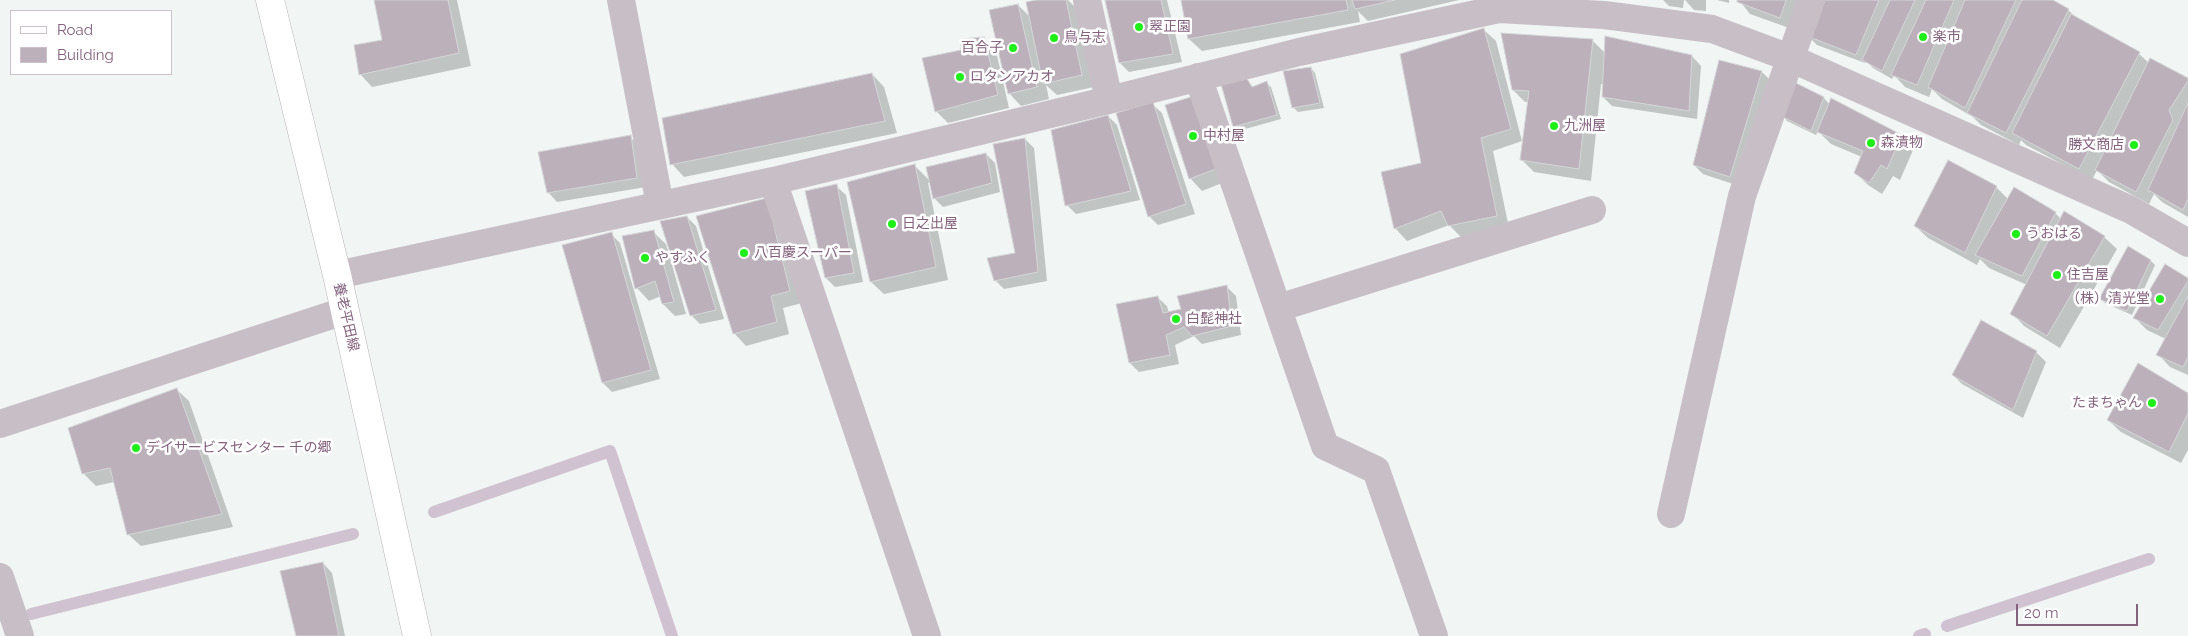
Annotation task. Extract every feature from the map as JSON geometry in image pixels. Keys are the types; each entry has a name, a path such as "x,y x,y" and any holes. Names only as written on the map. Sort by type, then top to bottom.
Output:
{"main road":[{"name":"養老平田線","path":"270,0 336,275 417,636"}],"street":[{"path":"621,0 660,205"},
{"path":"1086,0 1109,100"},
{"path":"1671,514 1742,196 1811,0"},
{"path":"336,275 773,181 1300,52 1499,9 1604,15 1712,29 1790,58 2131,210 2188,243"},
{"path":"1198,77 1326,446 1376,470 1434,636"},
{"path":"773,181 927,636"},
{"path":"1278,308 1592,210"},
{"path":"0,424 344,311"},
{"path":"0,577 20,636"}],"building":[{"path":"374,0 448,0 459,53 359,75 354,45 382,40"},
{"name":"鳥与志","path":"1066,0 1082,75 1043,84 1026,2"},
{"name":"翠正園","path":"1105,0 1161,0 1173,54 1119,63"},
{"path":"1181,0 1346,0 1348,10 1188,39"},
{"path":"1352,0 1395,0 1355,9"},
{"path":"1737,0 1786,0 1780,18 1737,2"},
{"path":"1823,0 1879,0 1856,55 1807,36"},
{"path":"1890,0 1915,0 1882,71 1862,60"},
{"name":"楽市","path":"1926,0 1954,0 1917,85 1891,75"},
{"path":"1965,0 2016,0 1965,108 1928,87"},
{"path":"2022,0 2053,0 2069,9 2006,133 1967,113"},
{"name":"百合子","path":"1018,4 1037,87 1008,94 989,10"},
{"path":"2071,14 2140,52 2079,169 2012,133"},
{"path":"1484,28 1511,129 1481,138 1497,216 1448,226 1441,211 1394,229 1381,172 1421,163 1400,54"},
{"name":"九洲屋","path":"1501,33 1593,39 1579,169 1520,160 1529,91 1512,90"},
{"path":"1605,36 1692,55 1689,111 1602,97"},
{"name":"ロタンアカオ","path":"984,37 998,95 935,112 922,58 961,50 961,39"},
{"name":"勝文商店","path":"2150,58 2188,78 2188,81 2169,110 2173,120 2136,192 2095,170"},
{"path":"1719,60 1762,71 1730,177 1693,165"},
{"path":"1311,67 1320,103 1292,108 1283,71"},
{"path":"872,73 885,121 670,165 662,118"},
{"path":"1246,77 1252,87 1267,81 1277,115 1233,127 1221,84"},
{"path":"1796,83 1824,97 1811,131 1781,116"},
{"name":"中村屋","path":"1197,95 1221,167 1189,179 1165,105"},
{"name":"森漬物","path":"1831,98 1902,135 1887,169 1881,165 1869,183 1854,173 1863,151 1817,132"},
{"path":"1153,102 1186,204 1148,217 1116,113"},
{"path":"2188,103 2188,199 2183,210 2148,190"},
{"path":"1108,115 1131,191 1065,206 1051,130"},
{"path":"631,135 637,178 547,193 538,152"},
{"path":"1025,138 1038,272 994,281 987,258 1015,253 993,144"},
{"path":"986,153 992,183 933,199 926,167"},
{"path":"1948,160 1997,186 1965,253 1914,226"},
{"name":"日之出屋","path":"915,164 936,267 870,282 847,182"},
{"path":"837,184 854,273 825,278 805,191"},
{"name":"うおはる","path":"2014,187 2056,212 2022,276 1975,255"},
{"name":"八百慶スーパー","path":"767,198 790,291 771,296 777,322 733,334 696,216"},
{"name":"住吉屋","path":"2064,211 2105,236 2047,336 2010,314"},
{"path":"687,216 716,310 690,316 660,221"},
{"name":"やすふく","path":"654,230 674,302 662,304 655,281 635,289 622,236"},
{"path":"612,232 651,370 602,383 562,245"},
{"path":"2128,246 2151,260 2127,311 2099,299"},
{"name":"（株）清光堂","path":"2165,264 2188,278 2188,281 2158,330 2133,318"},
{"name":"白髭神社","path":"1227,285 1232,326 1192,336 1184,327 1166,335 1170,355 1129,363 1116,304 1158,296 1163,313 1181,309 1177,296"},
{"path":"2188,296 2188,357 2183,367 2156,355"},
{"path":"1981,320 2037,351 2013,410 1952,375"},
{"name":"たまちゃん","path":"2138,363 2188,393 2188,413 2169,452 2107,420"},
{"name":"デイサービスセンター 千の郷","path":"177,388 222,514 127,535 110,468 82,474 68,428"},
{"path":"323,562 339,636 296,636 280,571"}],"waterway":[{"path":"434,512 610,451 672,636"},
{"path":"31,614 353,534"},
{"path":"1947,626 2149,559"},
{"path":"1919,636 1925,634"}],"place":[{"name":"翠正園","path":"1139,27"},
{"name":"楽市","path":"1923,37"},
{"name":"鳥与志","path":"1054,38"},
{"name":"百合子","path":"1013,48"},
{"name":"ロタンアカオ","path":"960,77"},
{"name":"九洲屋","path":"1554,126"},
{"name":"中村屋","path":"1193,136"},
{"name":"森漬物","path":"1871,143"},
{"name":"勝文商店","path":"2134,145"},
{"name":"日之出屋","path":"892,224"},
{"name":"うおはる","path":"2016,234"},
{"name":"八百慶スーパー","path":"744,253"},
{"name":"やすふく","path":"645,258"},
{"name":"住吉屋","path":"2057,275"},
{"name":"（株）清光堂","path":"2160,299"},
{"name":"白髭神社","path":"1176,319"},
{"name":"たまちゃん","path":"2152,403"},
{"name":"デイサービスセンター 千の郷","path":"136,448"}]}
